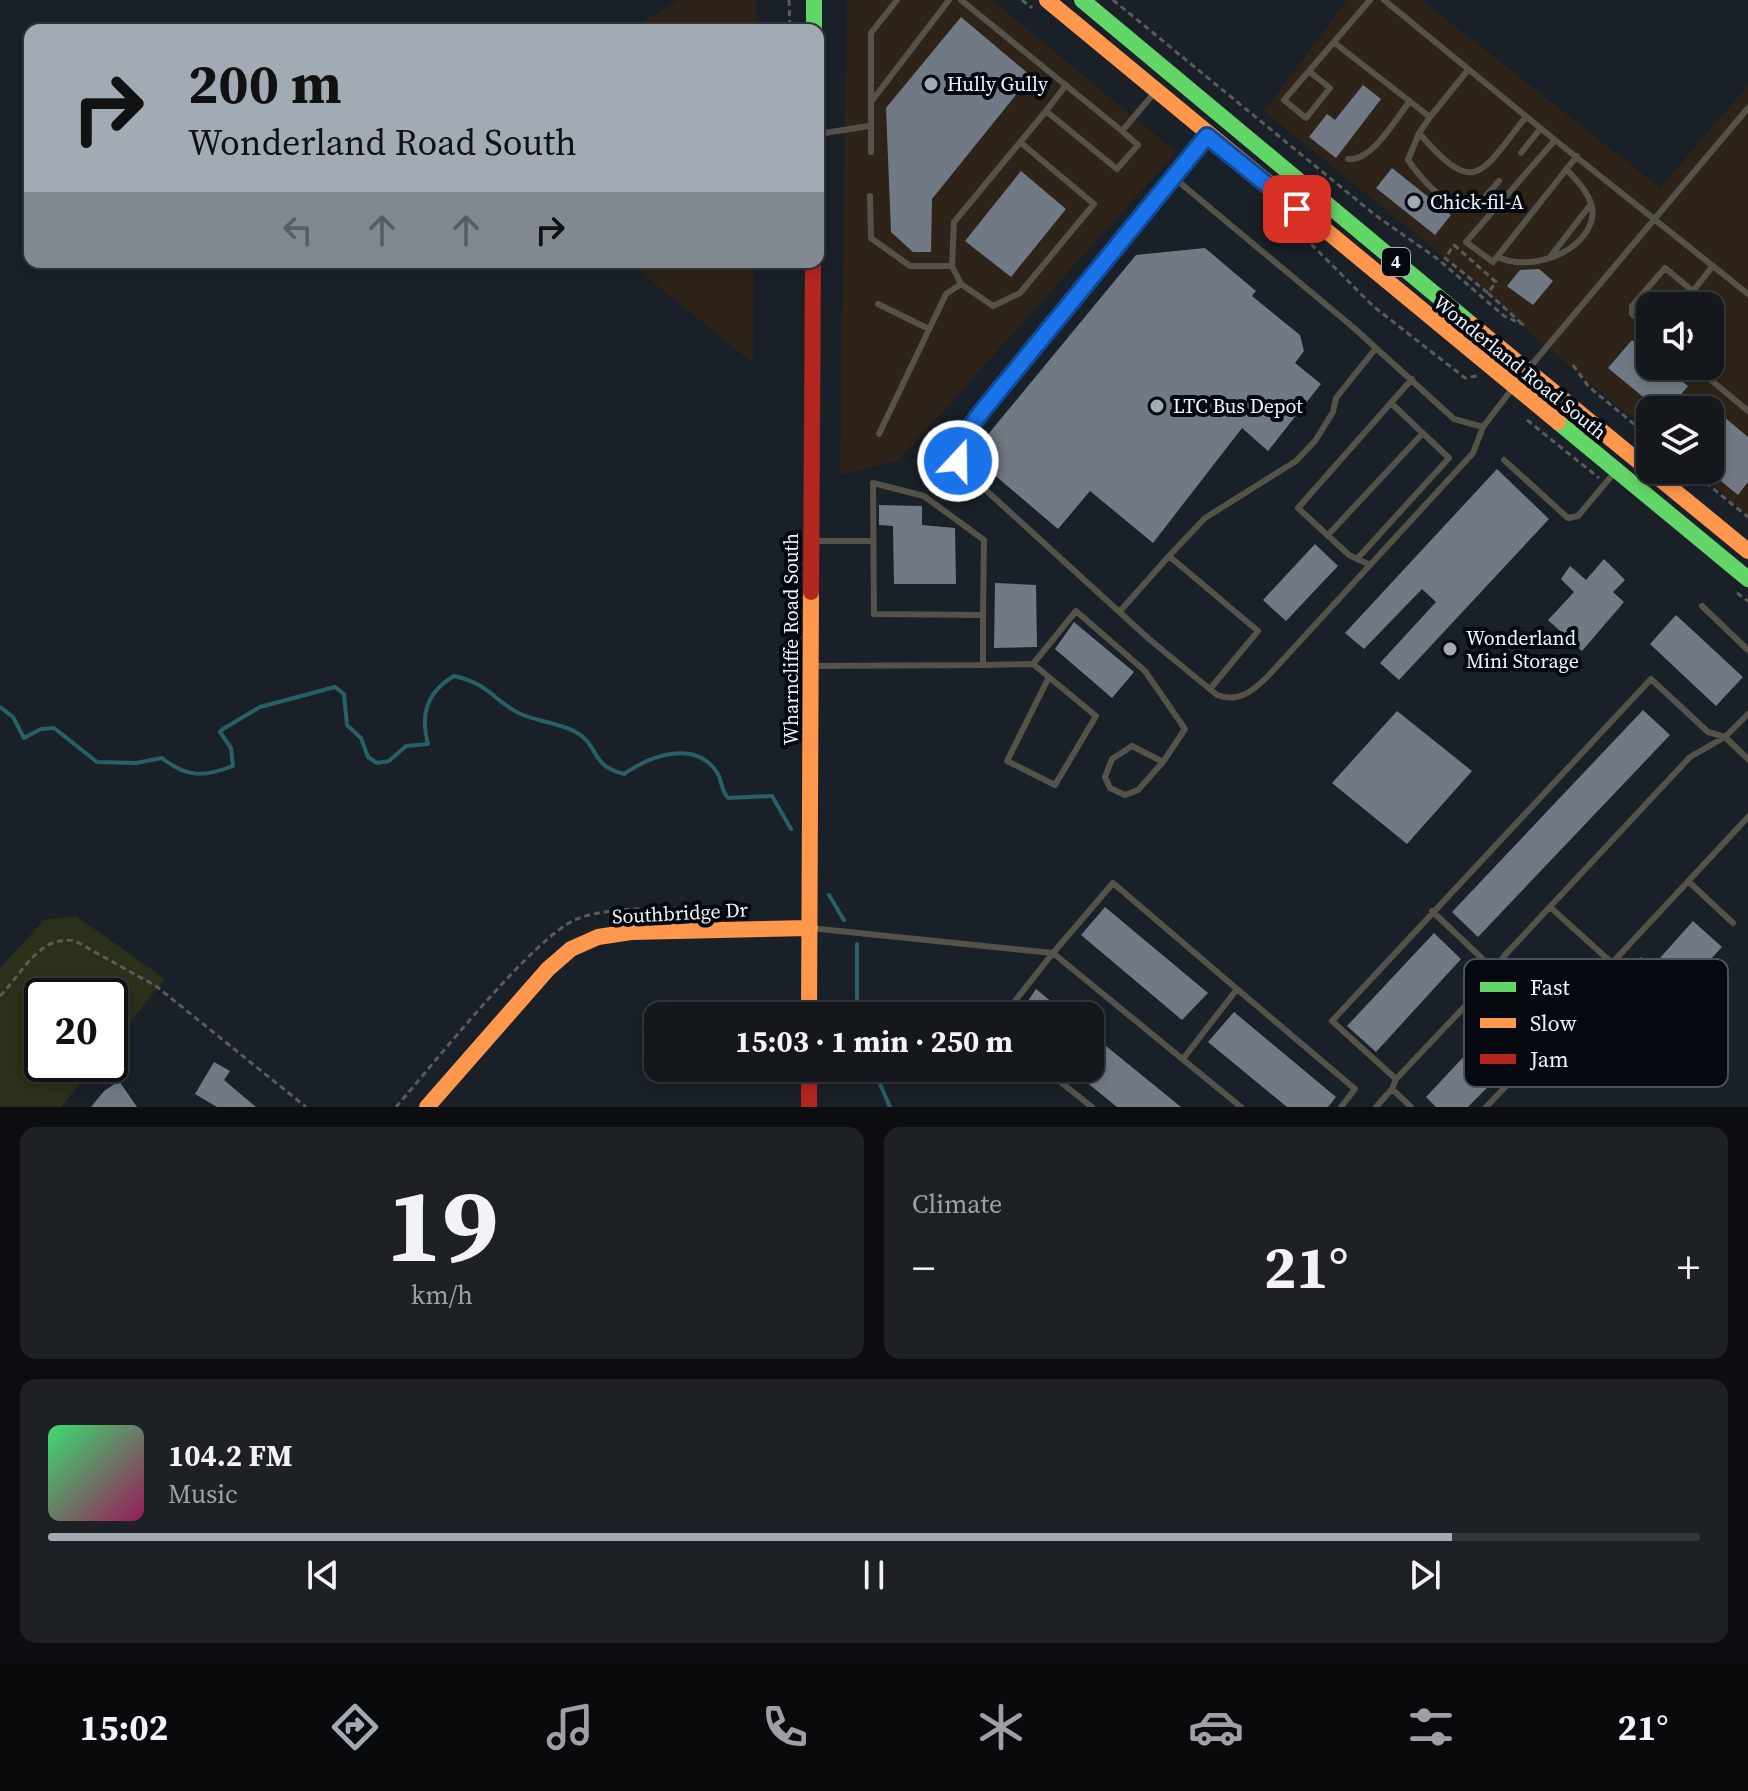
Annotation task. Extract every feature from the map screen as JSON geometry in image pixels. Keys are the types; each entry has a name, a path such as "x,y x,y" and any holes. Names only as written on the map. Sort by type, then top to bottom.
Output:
{"main road":[{"path":"814,0 814,24"},
{"name":"Wonderland Road South","path":"1082,0 1748,551"},
{"name":"Wonderland Road South","path":"1040,4 1155,92 1616,470 1742,586"},
{"name":"Wharncliffe Road South","path":"809,1002 813,268"},
{"name":"Southbridge Dr","path":"429,1105 548,969 571,949 598,937 631,932 810,928"},
{"path":"809,1082 809,1107"}],"lane":[{"path":"871,152 871,33 897,0"},
{"path":"870,103 949,0"},
{"path":"961,0 1138,145 1117,169 1046,111"},
{"path":"1310,72 1330,88 1306,118 1284,100 1310,72 1336,44 1370,0"},
{"path":"1384,0 1748,294"},
{"path":"1336,44 1430,117"},
{"path":"1468,70 1419,133 1408,160 1420,177 1450,201 1473,210 1499,181"},
{"path":"1020,142 1094,204 1020,293 993,306 961,284 952,266 954,222 1066,85"},
{"path":"1122,131 1155,92"},
{"path":"1348,159 1362,157 1410,101"},
{"path":"1221,118 983,410 958,443 956,453 966,472 1121,610 1149,639 1210,689 1229,699 1256,688 1473,453 1483,427 1513,388 1748,108"},
{"path":"1419,133 1454,170 1475,174 1526,117"},
{"path":"824,133 869,126"},
{"path":"1521,153 1540,129"},
{"path":"1555,140 1466,242 1493,262 1577,156"},
{"path":"1498,257 1510,264 1525,264 1570,250 1592,221 1591,204 1581,183 1566,169"},
{"path":"1173,177 1412,379 1454,419 1483,427"},
{"path":"870,196 871,238 910,266 952,266"},
{"path":"1550,257 1591,204"},
{"path":"1644,292 1665,268 1693,291 1712,267"},
{"path":"879,434 946,294 961,284"},
{"path":"878,304 929,329"},
{"path":"1121,610 1205,518 1296,461 1315,441 1333,412 1336,398 1376,348"},
{"path":"1370,565 1357,559 1298,508 1412,379"},
{"path":"1711,380 1748,411"},
{"path":"1357,559 1449,458 1391,403"},
{"path":"1328,535 1423,433"},
{"path":"1504,460 1568,518 1578,516 1616,470"},
{"path":"983,615 874,614 871,541 873,483 924,496 984,540 983,665"},
{"path":"812,542 871,541"},
{"path":"1169,556 1258,631 1210,689"},
{"path":"1702,606 1748,650"},
{"path":"1033,664 1076,611 1145,671 1185,729 1163,762 1138,790 1125,795 1110,788 1105,777 1112,759 1132,746 1163,762"},
{"path":"811,666 1033,664 1049,677 1096,716 1055,785 1007,761 1049,677"},
{"path":"1396,1079 1332,1021 1651,679 1708,732 1725,737 1748,759"},
{"path":"1505,959 1690,757 1725,737 1748,714"},
{"path":"1616,959 1748,817"},
{"path":"1688,881 1733,923"},
{"path":"1014,1002 1113,883 1355,1089 1341,1107"},
{"path":"1550,907 1608,959"},
{"path":"1432,911 1481,959"},
{"path":"810,928 1053,953 1241,1107"},
{"path":"1183,1059 1237,989"},
{"path":"1376,1107 1392,1089 1396,1079 1464,1005"},
{"path":"1061,1082 1092,1107"},
{"path":"1486,1107 1505,1087"},
{"path":"1392,1089 1411,1107"}],"path":[{"path":"789,0 790,24"},
{"path":"1022,0 1040,4"},
{"path":"1113,0 1375,215 1439,260 1504,316 1524,325 1445,258 1454,245 1496,282 1488,293"},
{"path":"1281,214 1373,306 1465,378 1477,376"},
{"path":"1573,365 1589,387 1636,426"},
{"path":"1527,420 1606,484"},
{"path":"1707,484 1748,517"},
{"path":"1742,586 1748,601"},
{"path":"0,996 42,948 60,939 75,941 156,986 306,1107"}],"shaded area":[{"path":"680,0 756,0 756,24 638,24"},
{"path":"847,0 992,0 1176,152 899,460 840,475"},
{"path":"1347,0 1422,0 1660,188 1748,85 1748,515 1711,484 1724,484 1724,396 1636,396 1636,421 1531,334 1488,293 1264,111"},
{"path":"635,268 754,268 753,363"}],"green space":[{"path":"76,916 165,979 128,1025 128,978 24,978 24,1082 81,1082 61,1107 0,1107 0,968 44,920"}],"building":[{"path":"961,17 1031,76 932,199 931,252 913,252 891,232 886,108"},
{"path":"1363,85 1381,99 1336,158 1309,137 1327,114 1335,120"},
{"name":"Chick-fil-A","path":"1392,168 1451,215 1435,235 1376,188"},
{"path":"1021,171 1066,209 1011,277 965,241"},
{"name":"LTC Bus Depot","path":"1205,248 1256,291 1252,296 1300,335 1304,351 1295,363 1321,384 1268,451 1242,428 1153,543 1090,491 1058,529 971,455 1136,255"},
{"path":"1539,269 1553,281 1533,305 1507,286 1520,270"},
{"path":"1632,340 1636,343 1636,380 1680,380 1688,386 1680,396 1642,396 1608,368"},
{"path":"1724,417 1748,437 1748,482 1738,495 1724,484"},
{"path":"1497,469 1549,519 1399,680 1380,663 1436,602 1422,589 1364,649 1345,633"},
{"path":"879,505 922,506 922,525 955,528 956,584 894,584 893,526 879,525"},
{"path":"1315,544 1338,566 1286,621 1263,600"},
{"path":"1604,559 1625,580 1613,592 1624,602 1582,651 1548,620 1574,592 1561,579 1570,566 1586,580"},
{"path":"995,583 1036,585 1037,647 994,648"},
{"path":"1676,615 1743,677 1716,706 1650,644"},
{"path":"1074,622 1134,672 1112,698 1055,649"},
{"path":"1643,710 1670,735 1478,937 1452,912"},
{"path":"1397,711 1472,771 1407,844 1332,783"},
{"path":"1105,907 1208,993 1182,1020 1081,935"},
{"path":"1693,921 1722,947 1711,959 1659,959"},
{"path":"1434,933 1461,959 1376,1052 1347,1026"},
{"path":"1036,989 1052,1002 1027,1002"},
{"path":"1234,1012 1336,1097 1328,1107 1287,1107 1208,1042"},
{"path":"1104,1044 1181,1107 1117,1107 1086,1082 1104,1082"},
{"path":"1464,1056 1464,1087 1488,1087 1468,1107 1436,1107 1426,1097"},
{"path":"214,1062 230,1071 224,1080 256,1107 217,1107 195,1094"},
{"path":"120,1082 137,1107 91,1107 104,1091"}],"waterway":[{"path":"0,707 13,717 24,738 41,729 54,728 97,762 136,763 162,758 180,769 204,774 233,766 231,748 220,732 223,729 260,707 335,687 344,694 347,725 361,738 368,757 377,763 389,761 406,746 428,744 425,723 428,705 437,689 454,676 477,684 523,715 576,732 589,743 600,761 624,774 659,757 685,753 698,756 718,774 728,798 772,796 791,829"},
{"path":"829,895 844,920"},
{"path":"857,944 857,1002"},
{"path":"879,1082 890,1107"}],"traffic: fast":[{"path":"814,0 814,24"},
{"path":"1082,0 1472,325"},
{"path":"1558,422 1748,579"}],"traffic: slow":[{"path":"1047,0 1558,422"},
{"path":"1472,325 1748,551"},
{"path":"809,1002 811,592"},
{"path":"427,1107 548,969 571,949 598,937 631,932 810,928"}],"traffic: jam":[{"path":"811,592 813,268"},
{"path":"809,1082 809,1107"}],"place":[{"name":"Hully Gully","path":"931,84"},
{"name":"Chick-fil-A","path":"1414,202"},
{"name":"LTC Bus Depot","path":"1157,406"},
{"name":"Wonderland Mini Storage","path":"1450,649"}],"route":[{"path":"958,461 958,443 983,410 1207,136 1297,209"}]}
